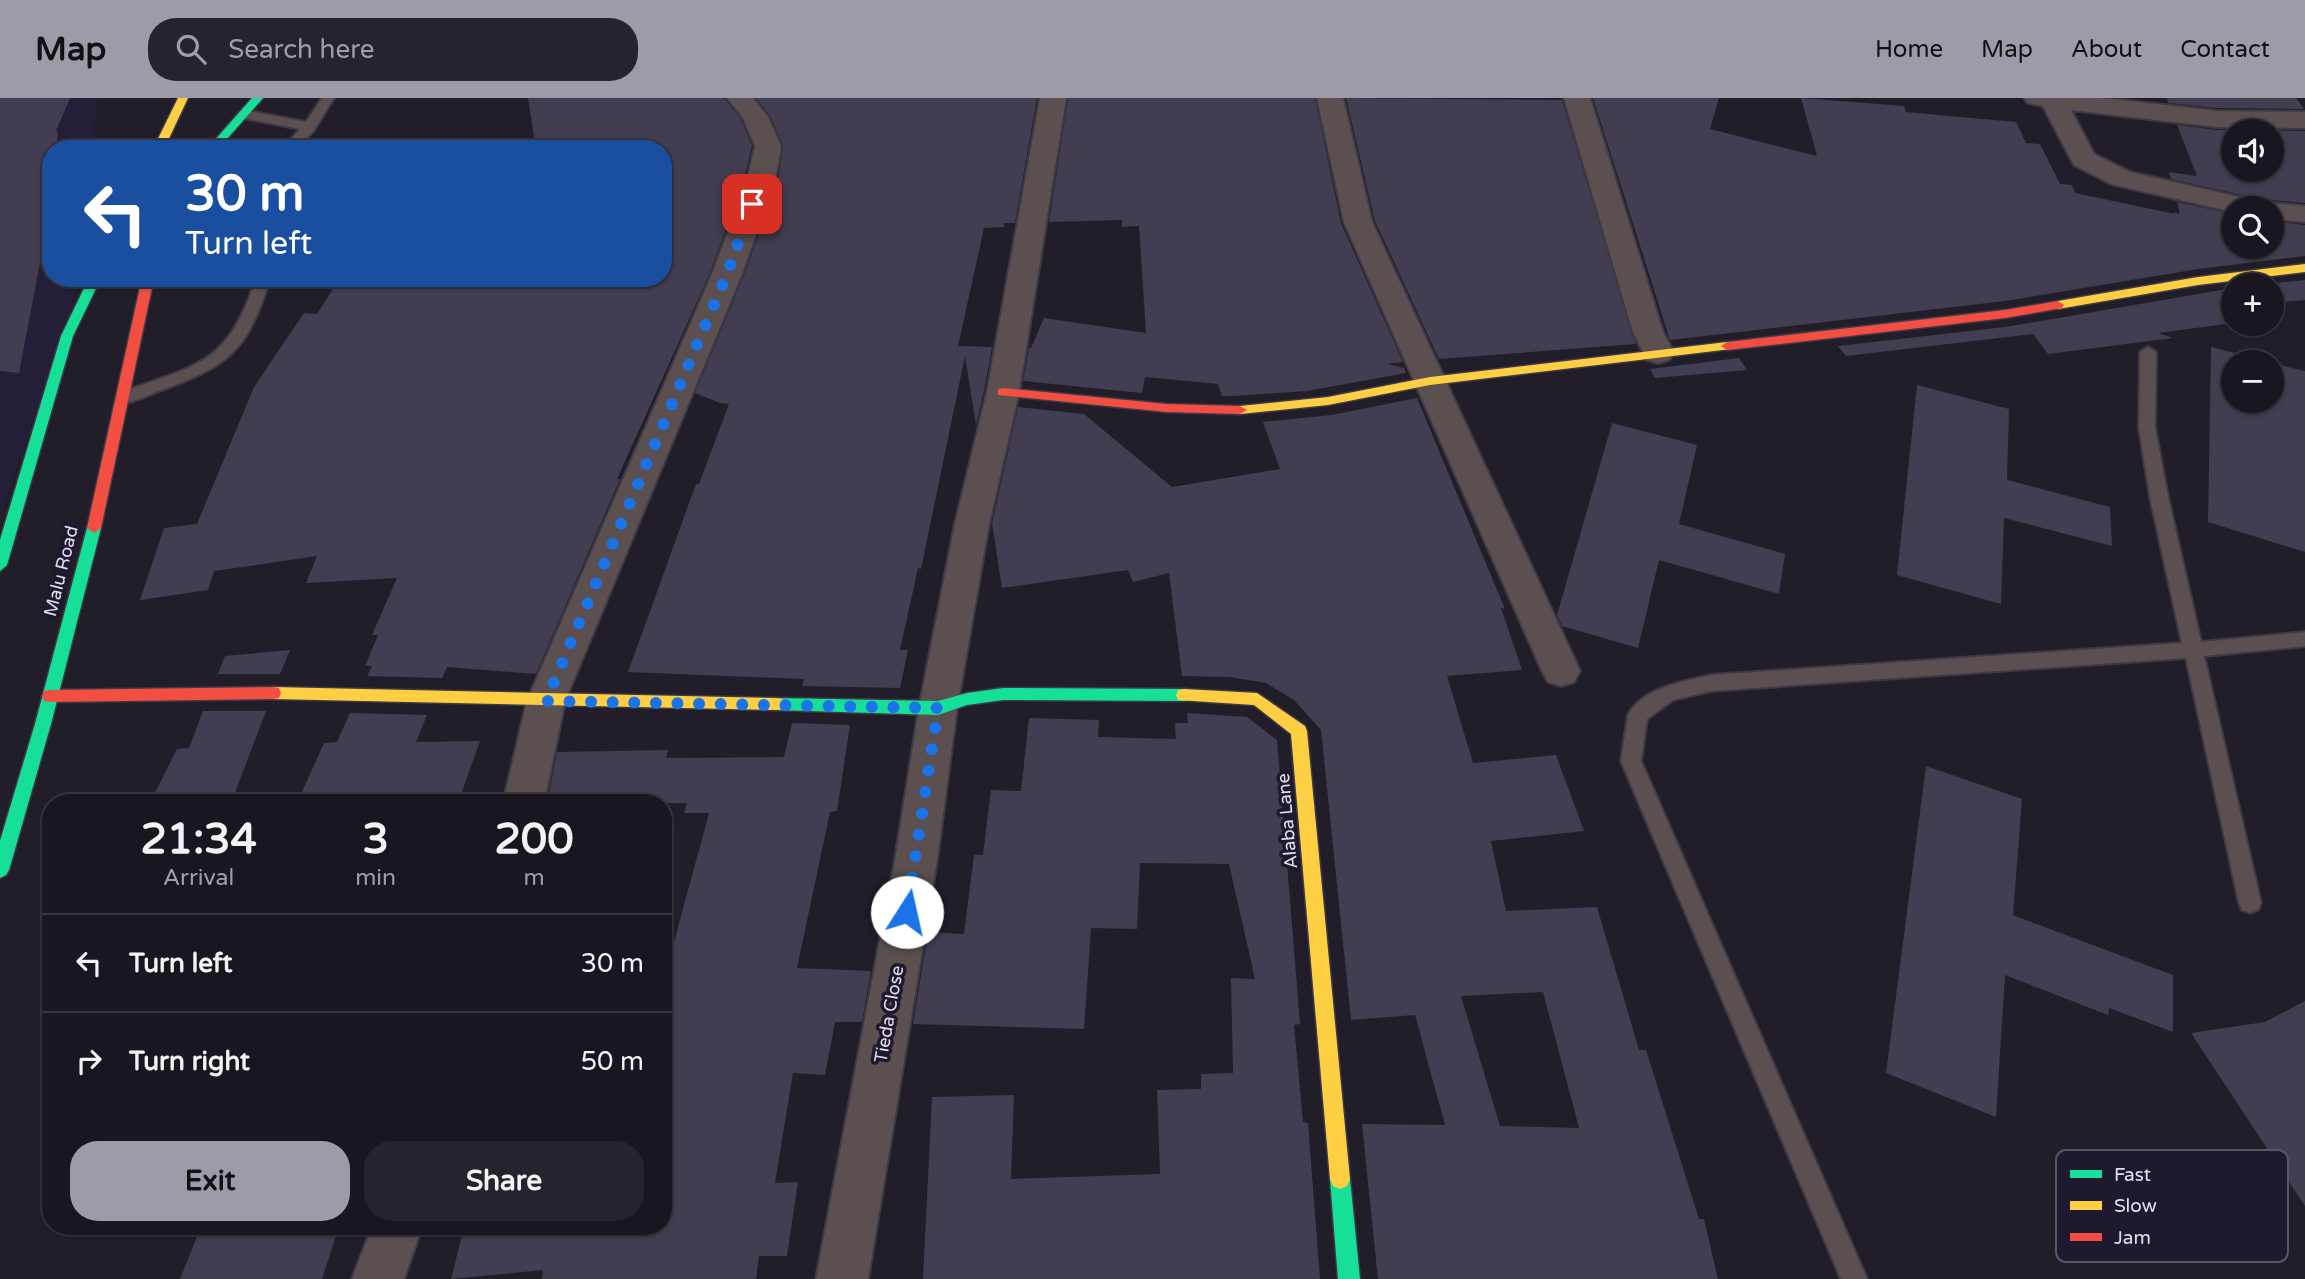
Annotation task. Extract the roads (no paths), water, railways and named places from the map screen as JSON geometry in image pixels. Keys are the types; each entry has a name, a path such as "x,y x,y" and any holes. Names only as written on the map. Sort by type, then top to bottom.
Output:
{"street":[{"path":"162,140 183,98"},
{"path":"220,140 258,98"},
{"path":"525,794 546,701 727,274 761,181 768,146 755,117 740,98"},
{"name":"Tieda Close","path":"842,1279 916,860 938,708 972,524 1003,392 1053,98"},
{"path":"1330,98 1358,222 1561,671"},
{"path":"1577,98 1657,353"},
{"path":"2045,99 2217,120 2305,120"},
{"path":"2045,99 2083,159 2121,178 2221,201"},
{"path":"2284,212 2305,214"},
{"path":"1003,392 1172,408 1263,409 1344,401 1430,381 2005,314 2197,281 2305,268"},
{"path":"0,565 67,336 91,287"},
{"name":"Malu Road","path":"0,870 50,696 124,398 146,287"},
{"name":"Alaba Lane","path":"50,696 249,692 546,701 938,708 967,699 1003,694 1216,695 1257,699 1298,731 1349,1279"},
{"path":"0,796 23,795"},
{"path":"378,1279 394,1235"}],"lane":[{"path":"297,140 328,98"},
{"path":"244,114 309,127"},
{"path":"124,398 214,362 231,347 253,310 260,287"},
{"path":"2147,352 2147,428 2159,498 2250,903"},
{"path":"1854,1279 1631,761 1638,715 1668,693 1711,683 2194,650 2305,639"}]}
